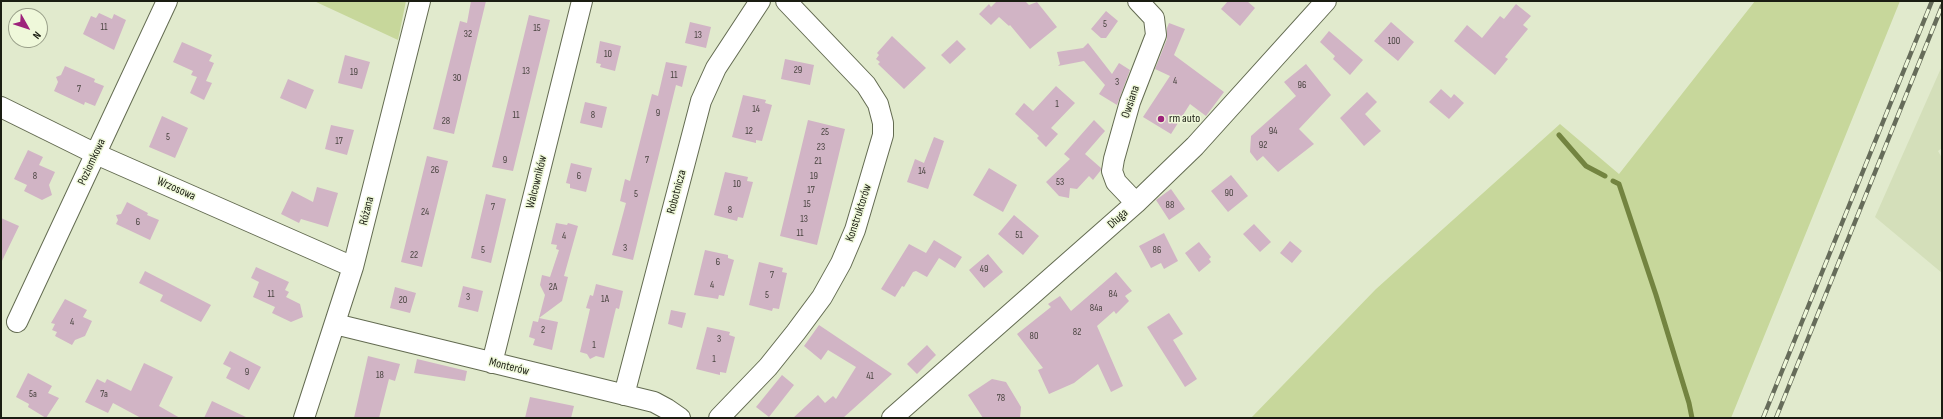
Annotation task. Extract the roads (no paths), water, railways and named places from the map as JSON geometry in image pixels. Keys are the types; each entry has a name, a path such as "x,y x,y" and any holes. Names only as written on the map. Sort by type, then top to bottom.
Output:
{"street":[{"name":"Poziomkowa","path":"17,322 167,1"},
{"name":"Różana","path":"304,418 353,267 420,1"},
{"name":"Walcowników","path":"492,363 582,1"},
{"name":"Robotnicza","path":"624,395 701,101 716,68 760,1"},
{"name":"Konstruktorów","path":"719,418 768,367 796,332 826,290 842,263 855,230 883,135 883,123 878,104 866,86 786,1"},
{"name":"Owsiana","path":"1136,203 1116,182 1112,171 1130,102 1156,35 1154,18 1138,1"},
{"name":"Długa","path":"892,418 1136,203 1195,146 1326,1"},
{"name":"Wrzosowa","path":"1,107 96,154 353,267"},
{"name":"Monterów","path":"335,324 654,402 680,418"}],"waterway":[{"path":"1559,135 1586,166 1605,176"},
{"path":"1613,181 1619,184 1656,295 1689,403 1692,418"}],"railway":[{"path":"1763,418 1932,1"},
{"path":"1776,418 1942,6"}],"place":[{"name":"rm auto","path":"1161,119"}]}
